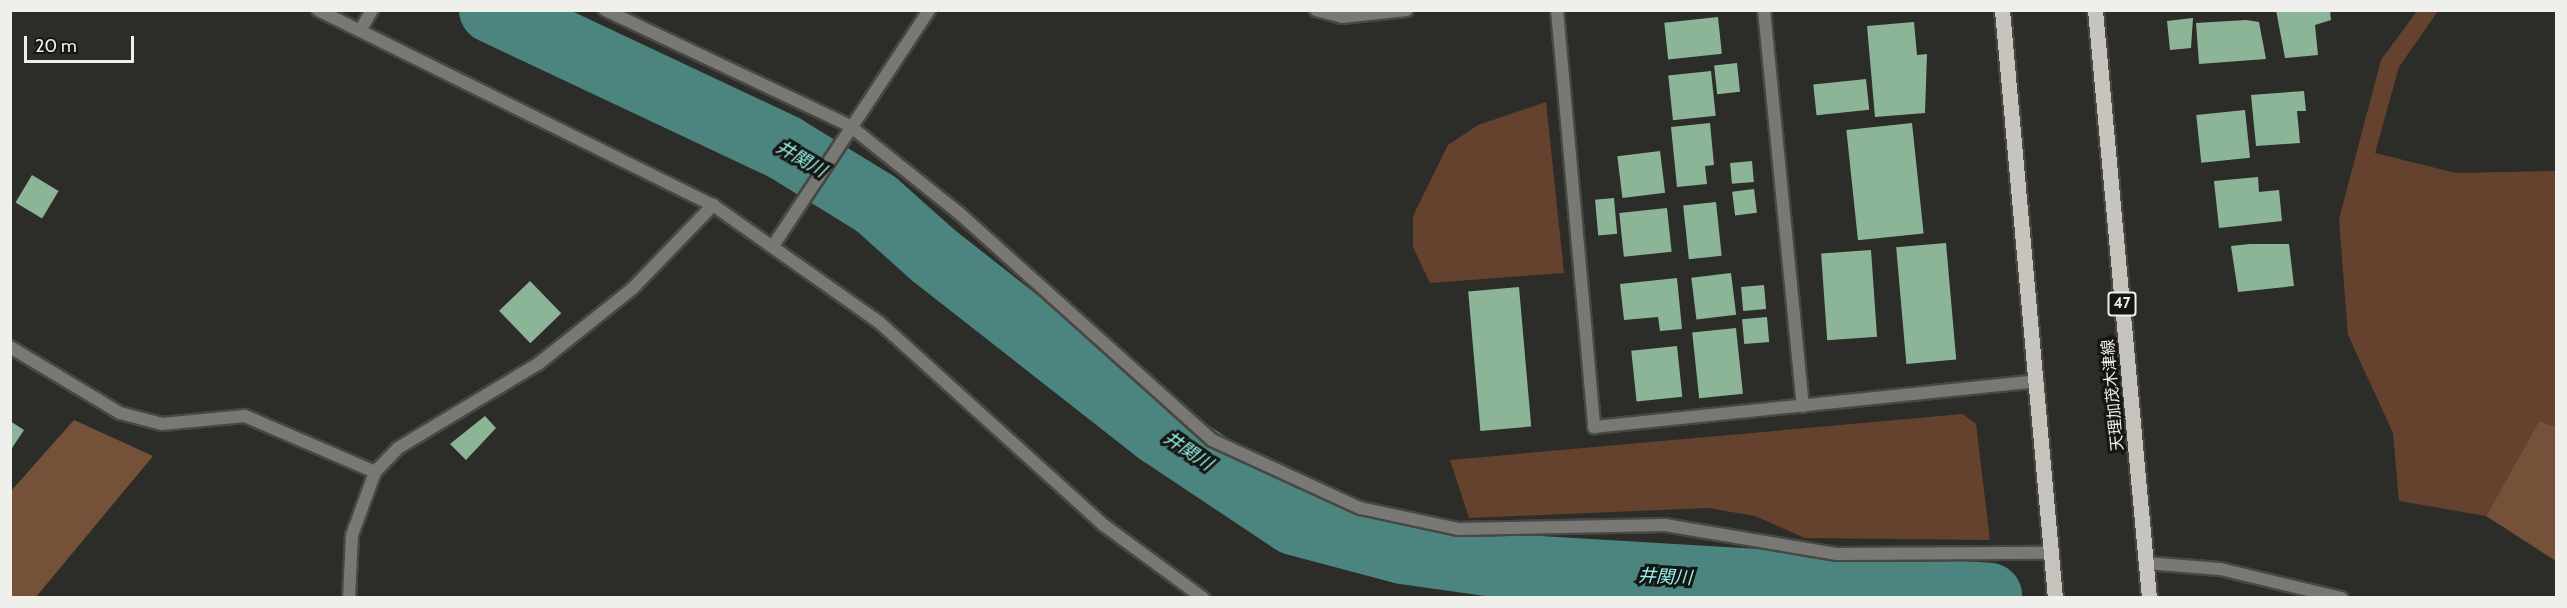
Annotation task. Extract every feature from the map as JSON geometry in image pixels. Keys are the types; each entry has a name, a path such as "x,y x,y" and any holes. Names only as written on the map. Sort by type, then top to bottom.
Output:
{"main road":[{"path":"2002,10 2038,381 2055,597"},
{"name":"天理加茂木津線","path":"2095,10 2149,597"}],"street":[{"path":"318,10 361,29 713,205 879,322 1105,526 1203,597"},
{"path":"361,29 372,10"},
{"path":"605,10 850,126 959,213 1212,440 1360,508 1458,529 1665,525 1836,554 2050,554"},
{"path":"773,246 928,10"},
{"path":"1316,10 1342,17 1407,10"},
{"path":"1557,10 1594,427 2038,381"},
{"path":"1764,10 1803,406"},
{"path":"349,597 352,535 375,472 398,448 556,349 632,289 713,205"},
{"path":"10,347 120,413 162,424 245,416 375,472"},
{"path":"2146,563 2220,570 2342,597"}],"shaded area":[{"path":"2417,11 2438,11 2399,67 2375,153 2456,173 2556,171 2556,427 2539,421 2486,516 2399,501 2393,433 2348,335 2339,219 2381,60"},
{"path":"1546,102 1564,273 1430,283 1413,247 1413,216 1448,145 1478,125"},
{"path":"1963,414 1976,424 1990,540 1805,538 1755,516 1708,508 1469,518 1450,460"},
{"path":"74,420 153,456 36,597 11,597 11,491"},
{"path":"2539,421 2556,427 2556,561 2486,516"}],"building":[{"path":"2276,10 2330,10 2331,20 2315,25 2318,55 2285,58"},
{"path":"1718,17 1722,54 1668,59 1664,23"},
{"path":"2193,18 2191,48 2170,50 2167,21"},
{"path":"2246,20 2259,22 2266,59 2199,64 2196,23"},
{"path":"1914,22 1917,55 1927,54 1925,113 1875,117 1867,26"},
{"path":"1737,63 1740,92 1717,94 1714,65"},
{"path":"1711,71 1716,116 1673,120 1668,75"},
{"path":"1866,79 1869,110 1817,115 1813,85"},
{"path":"2304,91 2306,111 2297,111 2300,143 2256,146 2251,95"},
{"path":"2245,110 2250,158 2201,163 2196,115"},
{"path":"1710,123 1714,165 1705,166 1707,184 1677,187 1671,127"},
{"path":"1912,123 1924,233 1858,240 1846,130"},
{"path":"1660,151 1665,193 1622,198 1617,156"},
{"path":"1752,161 1754,182 1732,184 1730,163"},
{"path":"32,175 59,191 42,218 16,202"},
{"path":"2258,177 2259,192 2279,190 2282,221 2219,228 2214,181"},
{"path":"1754,189 1757,213 1735,216 1732,192"},
{"path":"1614,198 1617,234 1598,236 1595,200"},
{"path":"1716,202 1722,256 1689,259 1683,205"},
{"path":"1667,208 1672,252 1624,257 1619,213"},
{"path":"1946,243 1956,360 1906,364 1896,247"},
{"path":"2289,244 2294,286 2238,292 2231,246"},
{"path":"1871,250 1877,337 1827,340 1821,253"},
{"path":"1731,273 1736,315 1696,320 1691,278"},
{"path":"1677,278 1682,329 1660,331 1658,317 1624,320 1620,284"},
{"path":"530,281 561,313 530,343 499,311"},
{"path":"1764,285 1766,309 1743,311 1741,287"},
{"path":"1519,287 1531,426 1480,431 1468,291"},
{"path":"1767,317 1769,342 1744,344 1742,319"},
{"path":"1736,328 1743,394 1699,398 1692,333"},
{"path":"1677,346 1682,397 1637,402 1631,351"},
{"path":"485,416 496,428 466,460 450,444"},
{"path":"10,421 24,430 10,451"}],"waterway":[{"name":"井関川","path":"492,10 785,148 876,204 933,255 1159,432 1294,522 1403,551 1522,568 1989,596"}]}
